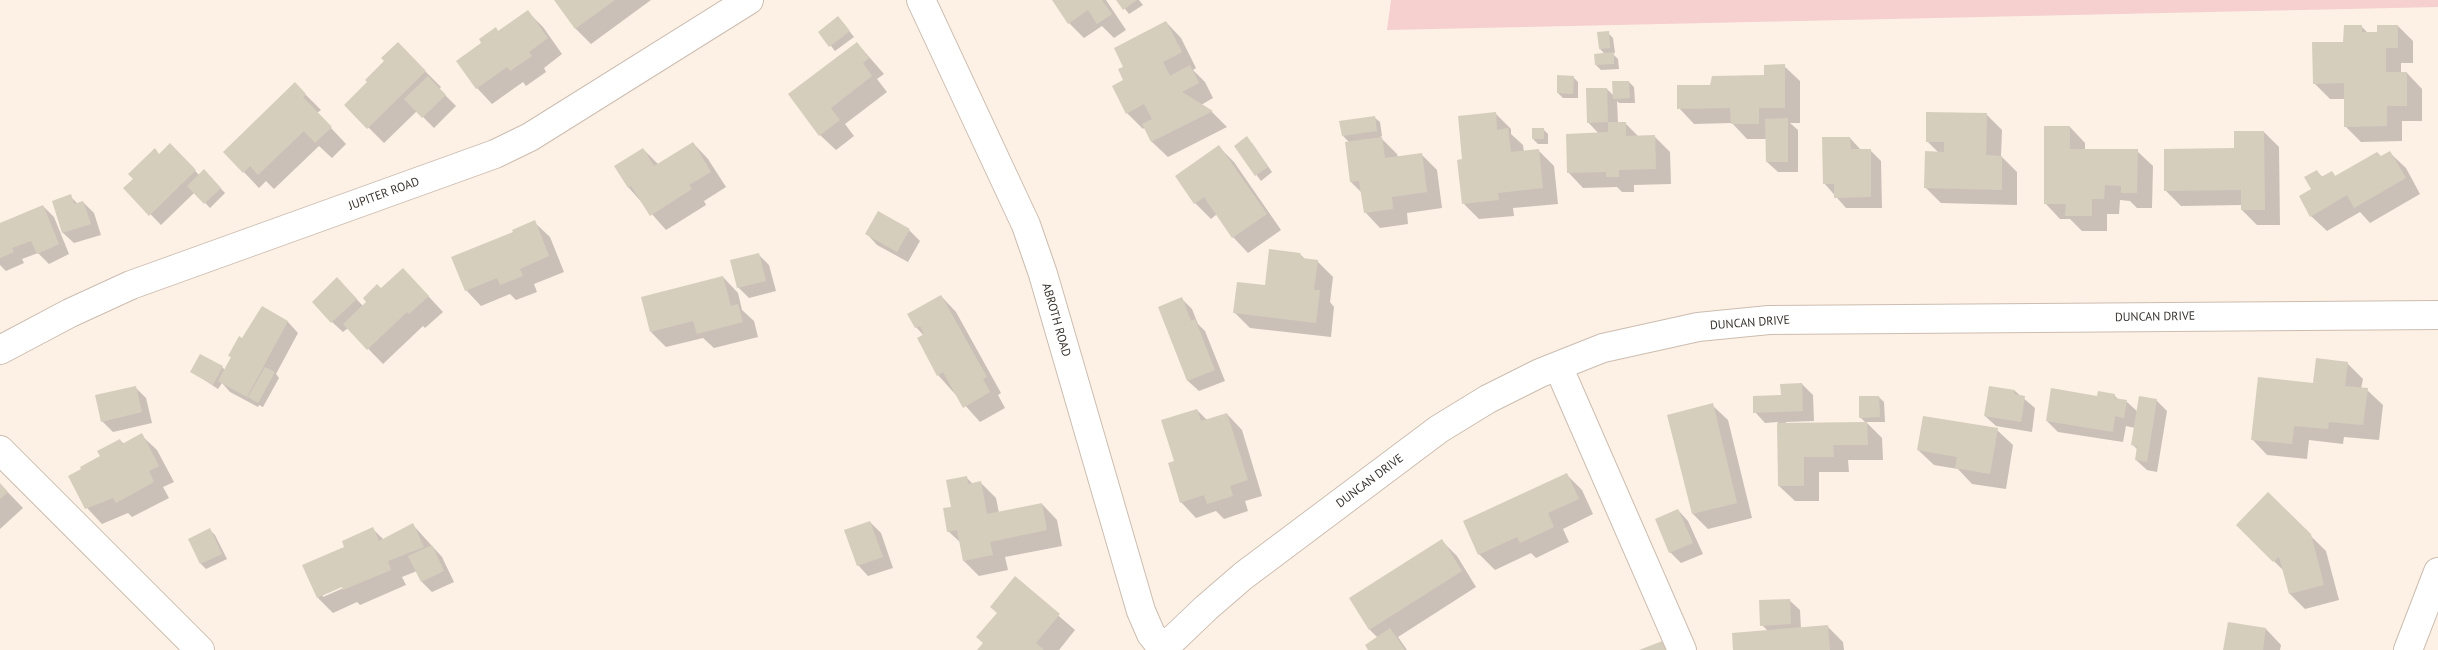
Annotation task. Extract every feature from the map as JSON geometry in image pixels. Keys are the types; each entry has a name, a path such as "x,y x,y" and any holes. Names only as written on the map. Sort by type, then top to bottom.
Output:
{"street":[{"name":"JUPITER ROAD","path":"0,350 70,313 130,285 495,154 530,137 749,0"},
{"name":"ABROTH ROAD","path":"921,0 1026,225 1043,274 1141,611 1151,634 1163,650"},
{"name":"DUNCAN DRIVE","path":"1163,650 1243,576 1439,429 1488,399 1558,366 1603,348 1650,336 1698,327 1769,320 2438,314"},
{"path":"1558,366 1682,650"},
{"path":"0,450 200,650"},
{"path":"2408,650 2438,572"}],"shaded area":[{"path":"1391,0 2438,0 2438,7 1387,30"}],"building":[{"path":"554,0 615,0 575,29"},
{"path":"1052,0 1102,0 1112,14 1097,24 1088,10 1068,24"},
{"path":"1116,0 1137,0 1123,10"},
{"path":"528,10 548,38 529,52 532,56 510,71 507,67 476,89 456,61 481,43 479,39 496,27 498,31"},
{"path":"838,16 850,31 829,47 818,32"},
{"path":"1166,21 1182,52 1163,62 1170,76 1190,65 1199,83 1182,92 1213,111 1151,142 1142,124 1152,119 1144,104 1126,114 1112,86 1123,80 1118,69 1123,67 1114,48"},
{"path":"2344,25 2362,25 2362,32 2377,32 2377,25 2398,25 2398,48 2386,48 2386,72 2407,72 2407,106 2387,106 2387,126 2344,127 2344,83 2313,84 2312,42 2343,42"},
{"path":"1609,31 1610,48 1599,49 1597,32"},
{"path":"398,42 426,71 367,129 344,105 367,82 365,80 384,61 381,58"},
{"path":"857,42 869,58 863,63 872,76 831,108 840,120 819,136 788,94"},
{"path":"1614,52 1614,64 1595,65 1594,54"},
{"path":"1785,64 1785,108 1759,108 1759,124 1731,124 1730,108 1677,109 1677,85 1710,85 1712,76 1764,75 1764,65"},
{"path":"1557,75 1574,76 1573,94 1557,93"},
{"path":"428,76 446,95 422,118 404,99"},
{"path":"1612,81 1629,81 1630,98 1613,99"},
{"path":"295,82 306,94 303,97 332,127 315,143 304,131 258,175 250,166 243,173 223,152"},
{"path":"1586,88 1607,88 1608,122 1587,123"},
{"path":"1496,112 1497,130 1508,128 1511,152 1539,149 1543,188 1498,193 1499,200 1462,204 1457,160 1462,159 1458,116"},
{"path":"1926,112 1987,113 1986,155 2002,156 2002,190 1924,188 1925,151 1944,152 1944,142 1926,142"},
{"path":"1375,116 1377,131 1342,136 1339,121"},
{"path":"1788,118 1788,162 1766,162 1765,119"},
{"path":"1608,122 1626,122 1626,136 1655,135 1656,169 1619,170 1619,177 1606,177 1606,172 1567,173 1566,134 1608,132"},
{"path":"2044,126 2070,126 2070,149 2138,149 2137,193 2121,193 2121,186 2105,185 2104,199 2092,199 2092,216 2065,216 2066,204 2044,204"},
{"path":"1532,128 1544,128 1544,139 1532,139"},
{"path":"2234,131 2264,131 2265,210 2241,210 2241,190 2164,191 2164,149 2234,148"},
{"path":"1247,136 1268,167 1255,176 1234,146"},
{"path":"1382,137 1385,158 1422,153 1427,192 1392,197 1393,209 1364,213 1359,181 1350,182 1345,142"},
{"path":"1822,137 1850,137 1851,149 1871,149 1871,197 1834,198 1834,184 1823,184"},
{"path":"693,142 711,172 689,185 692,189 650,216 631,186 628,188 614,166 643,148 654,166"},
{"path":"170,143 196,170 149,216 123,188 133,179 128,174 155,148 159,154"},
{"path":"1219,145 1267,214 1232,238 1204,197 1194,204 1175,176"},
{"path":"2390,151 2406,178 2354,208 2347,195 2310,217 2299,196 2311,189 2304,177 2317,170 2321,177 2332,171 2335,176 2377,152 2381,156"},
{"path":"204,169 221,188 204,204 187,186"},
{"path":"71,194 74,204 83,201 91,224 62,233 52,201"},
{"path":"43,205 59,244 37,254 31,241 12,248 14,252 0,258 0,223"},
{"path":"878,211 910,229 897,252 865,234"},
{"path":"535,220 549,256 520,269 523,276 500,285 497,278 465,291 451,257 513,232 512,230"},
{"path":"1269,249 1300,253 1302,258 1318,260 1314,290 1320,290 1316,323 1233,313 1237,282 1265,285"},
{"path":"759,253 766,281 737,288 730,260"},
{"path":"403,268 429,296 409,314 407,312 367,350 343,324 366,302 363,298 377,284 381,288"},
{"path":"723,276 731,306 738,304 743,322 697,334 693,321 650,332 641,297"},
{"path":"337,277 357,299 331,323 312,302"},
{"path":"941,295 987,377 983,379 990,392 963,408 943,372 937,376 917,338 924,334 920,326 915,328 907,314"},
{"path":"1182,297 1191,321 1195,319 1215,370 1187,381 1158,307"},
{"path":"262,306 288,321 247,397 218,381 231,357 228,356 239,336 242,338"},
{"path":"200,354 223,366 213,385 190,372"},
{"path":"2316,358 2348,362 2345,386 2368,388 2363,425 2329,422 2328,429 2294,426 2292,444 2251,440 2258,377 2313,383"},
{"path":"265,367 275,372 258,403 248,397"},
{"path":"1802,383 1803,411 1753,413 1753,396 1781,395 1780,384"},
{"path":"136,386 142,412 101,422 95,395"},
{"path":"1989,386 2015,390 2014,394 2025,396 2021,422 1984,416"},
{"path":"2051,388 2097,396 2098,391 2115,394 2114,398 2127,400 2124,418 2115,416 2113,432 2046,421"},
{"path":"1859,396 1879,396 1880,417 1859,418"},
{"path":"2139,396 2157,399 2147,462 2135,460 2137,446 2131,445"},
{"path":"1713,403 1737,503 1692,514 1667,415"},
{"path":"1197,409 1201,421 1227,413 1248,480 1230,486 1233,496 1207,504 1204,495 1180,503 1168,463 1174,461 1161,420"},
{"path":"1923,416 1998,428 1990,474 1955,468 1957,457 1917,450"},
{"path":"1867,422 1868,445 1833,445 1834,457 1804,457 1804,486 1778,486 1777,423"},
{"path":"142,433 159,466 149,471 154,482 116,503 113,498 85,509 68,476 100,456 97,451 120,439 122,444"},
{"path":"1567,473 1579,499 1548,513 1554,527 1520,543 1517,537 1478,555 1463,521"},
{"path":"967,476 968,484 981,481 987,514 1042,503 1047,530 990,542 993,555 963,561 957,530 947,532 943,508 951,507 946,480"},
{"path":"0,483 8,492 0,499"},
{"path":"2268,492 2311,534 2324,585 2289,594 2279,557 2273,562 2236,525"},
{"path":"1678,509 1693,543 1669,553 1655,519"},
{"path":"870,521 883,557 857,566 844,530"},
{"path":"413,523 424,547 388,561 391,570 343,590 342,587 317,598 302,565 344,547 342,541 373,527 379,541"},
{"path":"210,528 222,554 200,564 188,539"},
{"path":"1442,539 1462,571 1369,630 1349,598"},
{"path":"432,545 444,571 421,582 408,556"},
{"path":"1015,576 1060,614 1036,643 1044,650 977,650 983,643 976,637 997,613 990,607"},
{"path":"1790,599 1791,624 1760,626 1759,600"},
{"path":"2228,622 2266,628 2263,650 2223,650"},
{"path":"1828,625 1830,650 1733,650 1732,633"},
{"path":"1390,628 1405,650 1368,650 1365,645"},
{"path":"1665,640 1668,650 1639,650"}]}
